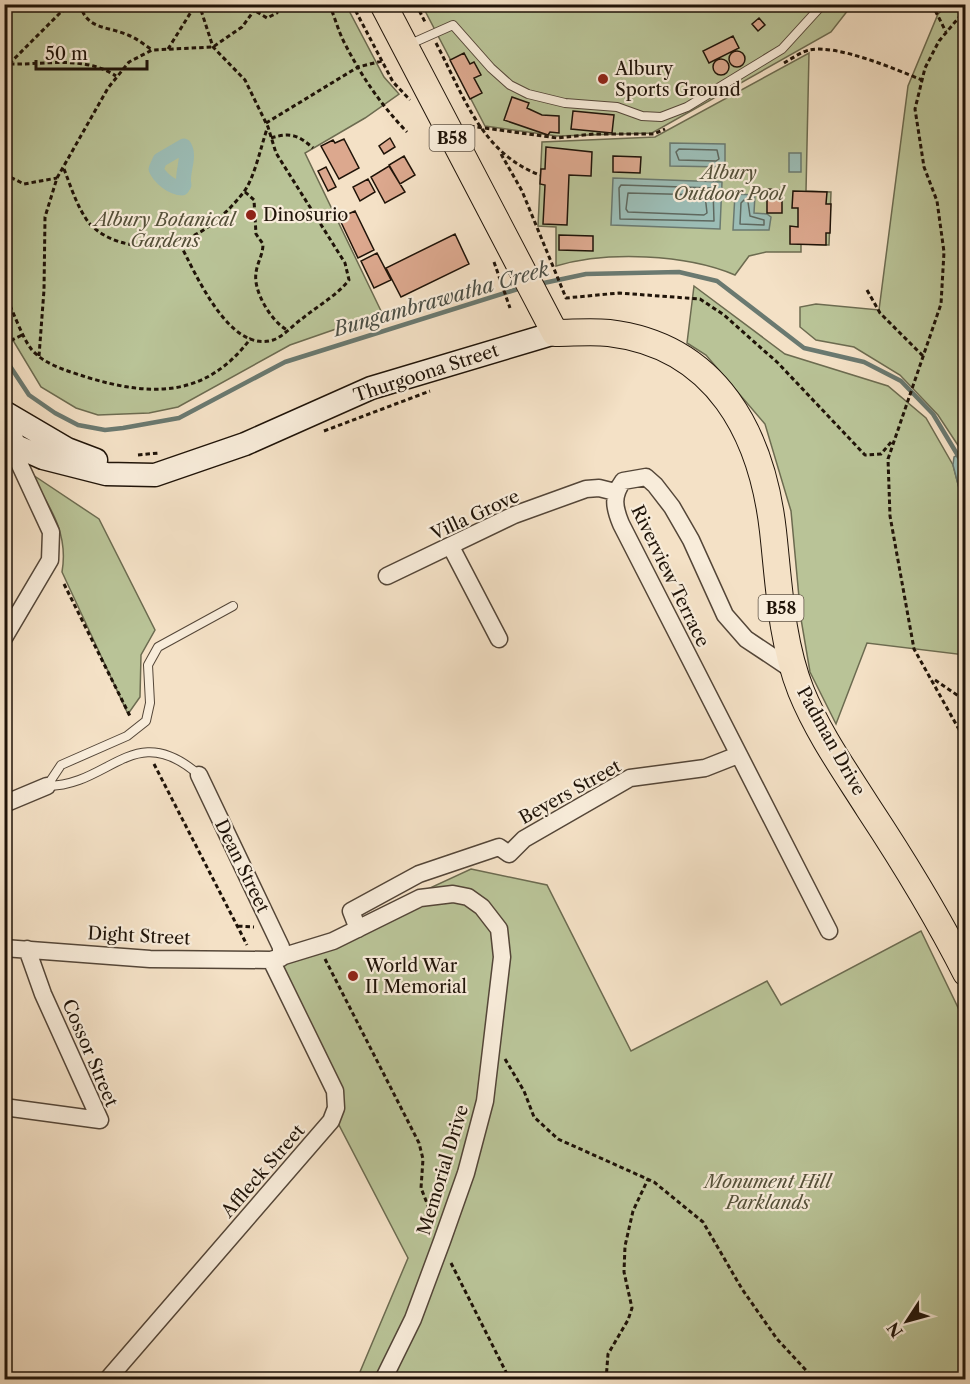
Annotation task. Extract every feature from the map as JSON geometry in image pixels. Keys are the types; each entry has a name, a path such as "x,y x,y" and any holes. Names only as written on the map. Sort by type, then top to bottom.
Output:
{"main road":[{"name":"B58","path":"383,4 405,46 510,273 538,302 555,333"},
{"name":"Thurgoona Street","path":"5,434 16,446 43,458 106,474 131,476 155,474 265,435 370,388 555,333"},
{"name":"Padman Drive","path":"555,333 609,333 659,347 705,375 739,416 754,444 765,481 781,606 794,671 825,739 918,886 963,982"},
{"name":"Thurgoona Street","path":"9,406 67,449 94,459 144,466 199,460"}],"street":[{"path":"4,638 50,560 51,532 5,434"},
{"name":"Riverview Terrace","path":"794,671 746,639 725,615 691,540 655,485 646,477 623,481 615,492 615,509 621,524 829,931"},
{"name":"Villa Grove","path":"387,576 514,515 586,489 599,488 615,492"},
{"path":"451,547 499,639"},
{"name":"Beyers Street","path":"358,929 351,910 419,874 499,847 509,854 524,839 630,778 705,768 738,754"},
{"name":"Dean Street","path":"199,775 281,947 269,959"},
{"path":"4,804 47,786"},
{"name":"Memorial Drive","path":"269,959 319,947 420,898 436,894 468,897 482,907 499,929 502,974 484,1101 466,1173 413,1319 383,1380"},
{"name":"Dight Street","path":"4,948 150,959 269,959"},
{"name":"Cossor Street","path":"4,1107 100,1120 43,994 27,948"},
{"name":"Affleck Street","path":"107,1380 331,1121 336,1108 335,1091 269,959"}],"lane":[{"path":"405,46 431,33 456,26 491,68 510,85 528,94 565,103 616,107 642,117 661,117 687,107 782,50 824,4"},
{"path":"47,786 62,765 127,736 146,721 150,703 148,665 158,646 233,606"},
{"path":"47,786 64,786 129,757 153,752 172,755 199,775"}],"path":[{"path":"4,69 60,13 74,4"},
{"path":"80,4 84,18 91,24 128,35 152,50"},
{"path":"168,49 197,4"},
{"path":"180,244 207,297 227,324 251,338 273,340 331,298 349,280 345,263 276,153 267,125 245,80 213,47 197,4"},
{"path":"256,6 260,15 271,18 277,13 279,4"},
{"path":"329,4 344,42 382,107 407,132"},
{"path":"352,4 393,82 413,103"},
{"path":"416,4 481,129 501,154 522,191 566,291 566,298 619,293 700,299 724,315 778,363 865,454 881,454 893,440"},
{"path":"932,4 946,32"},
{"path":"39,356 45,218 57,178 116,76 129,62 152,50 213,47 242,27 256,6"},
{"path":"966,9 946,32 925,68 915,109 924,167 937,201 944,252 941,304 888,459 890,516 915,649 966,742"},
{"path":"829,50 864,58 922,80"},
{"path":"63,168 79,208 102,235 122,243 145,247 180,244 204,230 245,192 267,125 358,67 382,61"},
{"path":"10,64 87,64 103,68 116,76"},
{"path":"271,138 287,133 299,136 313,148"},
{"path":"501,154 514,164 540,176"},
{"path":"4,174 24,184 57,178"},
{"path":"245,192 252,196 256,204 254,227 262,244 256,271 256,285 266,311 287,330"},
{"path":"510,273 510,308"},
{"path":"867,290 880,313 924,357"},
{"path":"4,292 31,349 39,356 63,369 122,388 183,386 208,378 232,363 251,338"},
{"path":"4,344 24,334"},
{"path":"4,386 9,406"},
{"path":"321,432 439,388"},
{"path":"133,455 168,453"},
{"path":"64,584 130,717"},
{"path":"933,679 966,701"},
{"path":"153,752 153,762 238,926 269,959"},
{"path":"238,926 273,929"},
{"path":"319,947 419,1143 423,1159 421,1188 434,1222"},
{"path":"963,982 966,1000"},
{"path":"493,1039 524,1091 534,1117 558,1139 648,1179 704,1222 742,1289 777,1339 815,1380"},
{"path":"606,1380 608,1354 628,1320 632,1308 624,1272 625,1246 633,1211 648,1179"},
{"path":"451,1261 510,1380"}],"green space":[{"name":"Albury Botanical Gardens","path":"4,5 346,5 384,77 399,94 365,118 305,153 382,313 290,345 178,407 149,413 98,415 76,408 41,387 5,327"},
{"name":"Albury Sports Ground","path":"422,5 852,5 831,32 652,133 557,136 485,126"},
{"path":"948,5 966,5 965,456 938,415 900,375 854,347 816,340 800,327 800,307 816,304 879,310 908,86 938,14"},
{"name":"Albury Outdoor Pool","path":"809,53 806,191 831,192 829,245 801,244 801,252 766,252 749,256 735,275 694,263 646,257 599,258 556,266 556,227 538,226 542,142 655,137"},
{"path":"694,286 785,354 888,386 926,418 953,465 965,511 965,655 867,643 836,724 810,672 801,619 791,511 765,424 706,355 687,343"},
{"path":"30,473 99,519 155,630 141,655 140,697 128,714 62,572 63,544 60,532 50,508"},
{"name":"Monument Hill Parklands","path":"471,869 547,885 631,1051 767,981 781,1005 921,931 965,1022 965,1379 357,1379 408,1258 339,1125 341,1106 274,960"}],"water":[{"path":"670,143 725,144 725,167 670,166"},
{"path":"789,153 801,153 801,172 789,172"},
{"path":"613,178 722,182 720,229 611,225"},
{"path":"735,194 755,195 754,213 767,214 771,217 769,230 733,230"},
{"path":"961,453 965,456 965,511 953,465 954,457"}],"building":[{"path":"759,18 765,25 758,31 752,24"},
{"path":"733,36 739,48 709,63 703,51"},
{"path":"737,51 745,59 737,67 729,59"},
{"path":"464,53 470,64 474,62 481,75 474,78 482,93 470,99 450,60"},
{"path":"721,59 729,67 721,75 713,67"},
{"path":"512,97 529,103 527,108 542,115 559,116 559,133 550,132 548,135 504,120"},
{"path":"573,111 614,115 612,133 571,129"},
{"path":"390,138 395,147 384,154 379,146"},
{"path":"344,139 359,168 339,179 321,146 333,140 335,143"},
{"path":"546,147 592,152 591,176 569,175 567,225 543,224 545,185 540,184 541,169 545,169"},
{"path":"404,156 415,175 400,184 389,165"},
{"path":"613,156 641,157 640,173 613,172"},
{"path":"389,166 405,192 385,203 371,177"},
{"path":"326,167 336,187 328,191 318,171"},
{"path":"368,179 375,192 360,201 353,187"},
{"path":"767,189 782,190 782,213 767,213"},
{"path":"793,191 827,192 826,204 831,204 830,233 826,233 826,245 790,244 790,226 798,227 798,208 792,208"},
{"path":"355,211 374,250 358,258 339,218"},
{"path":"455,234 469,264 401,297 386,268"},
{"path":"559,235 593,236 593,251 559,250"},
{"path":"377,253 391,280 374,288 361,261"}],"waterway":[{"path":"182,188 167,182 156,169 160,160 184,146 187,155 184,185"},
{"name":"Bungambrawatha Creek","path":"539,284 586,274 679,272 717,281 804,348 864,362 901,381 933,414 966,469"},
{"name":"Bungambrawatha Creek","path":"4,357 29,395 55,413 78,425 105,430 123,428 179,418 285,362 521,288"}],"place":[{"name":"Albury Sports Ground","path":"603,79"},
{"name":"Dinosurio","path":"251,215"},
{"name":"World War II Memorial","path":"353,976"}]}
